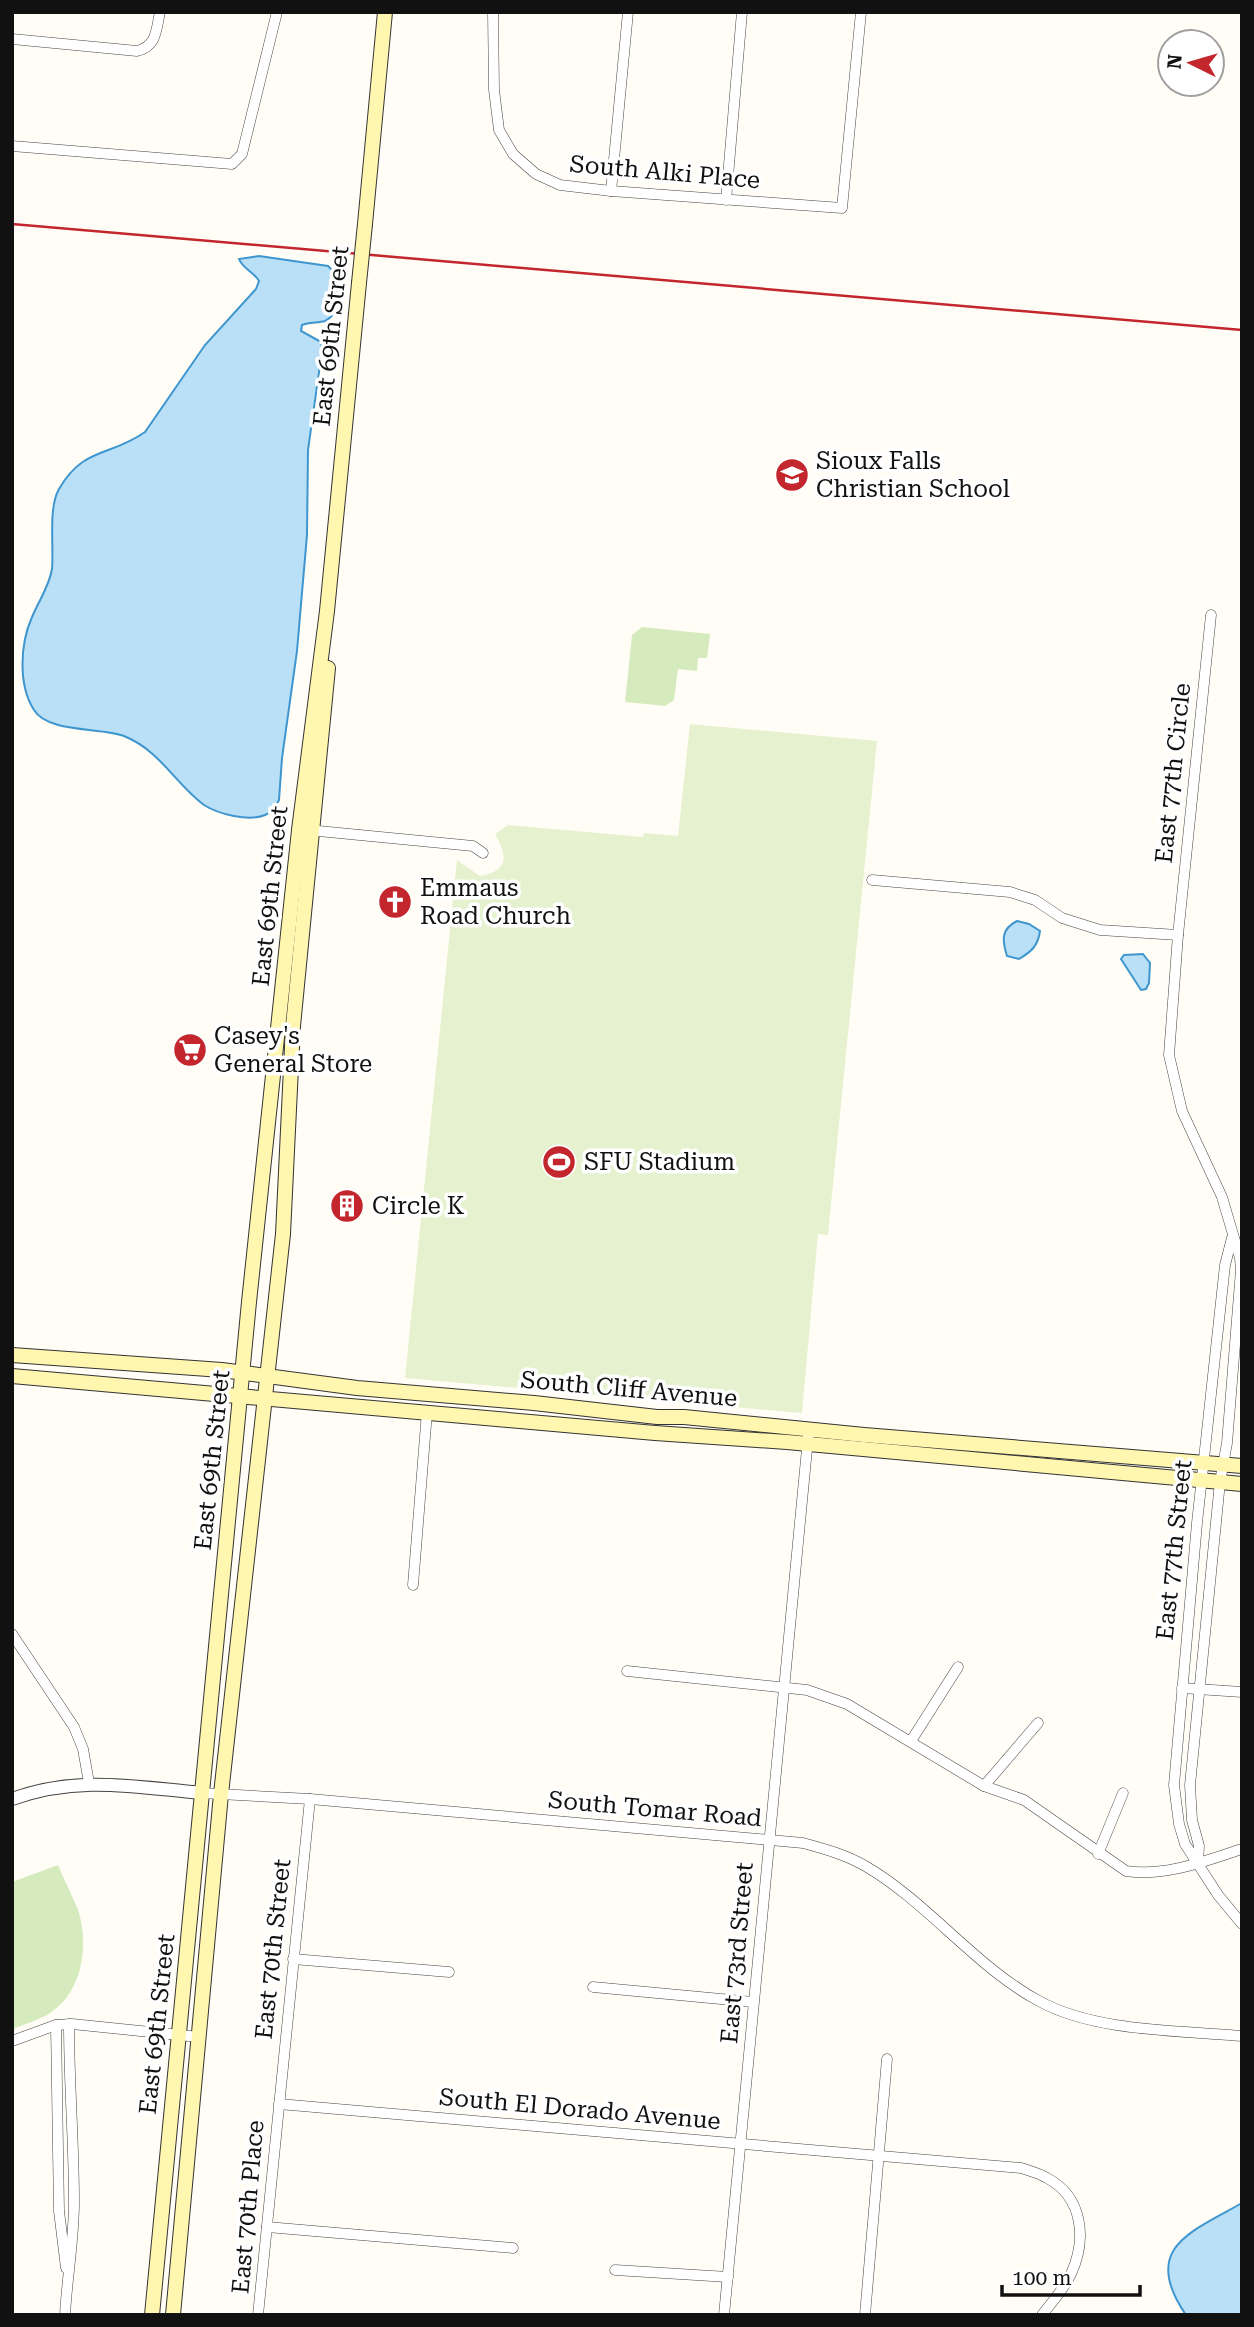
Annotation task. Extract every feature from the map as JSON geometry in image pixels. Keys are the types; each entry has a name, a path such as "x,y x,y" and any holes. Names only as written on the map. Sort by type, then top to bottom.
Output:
{"main road":[{"name":"East 69th Street","path":"152,2315 249,1302 306,830 328,674 327,611 387,12"},
{"name":"East 69th Street","path":"173,2315 221,1794 286,1198 293,1026 306,830"},
{"name":"South Cliff Avenue","path":"12,1355 222,1370 268,1378 657,1417 684,1417 864,1435 1242,1466"},
{"name":"South Cliff Avenue","path":"12,1376 1242,1484"}],"street":[{"path":"12,40 137,51 146,49 151,44 160,12"},
{"path":"12,146 232,164 242,154 277,12"},
{"name":"South Alki Place","path":"493,12 494,90 499,130 520,162 548,180 560,185 611,191 842,208 862,12"},
{"path":"611,191 628,12"},
{"path":"726,200 742,12"},
{"name":"East 77th Circle","path":"1178,935 1210,615"},
{"path":"306,830 472,846 483,853"},
{"path":"872,880 1010,892 1035,900 1062,918 1100,930 1178,935"},
{"name":"East 77th Street","path":"1178,935 1169,1055 1182,1111 1222,1197 1240,1258 1241,1282 1227,1443 1220,1482 1190,1785 1192,1820 1199,1846 1198,1863"},
{"name":"East 77th Street","path":"1232,1238 1225,1265 1175,1766 1176,1803 1189,1854 1242,1924"},
{"path":"412,1585 427,1412"},
{"name":"East 73rd Street","path":"724,2315 809,1428"},
{"path":"12,1634 74,1727 83,1749 89,1783"},
{"path":"911,1741 958,1667"},
{"path":"627,1671 807,1690 847,1704 984,1786 1024,1800 1126,1871 1160,1872 1242,1849"},
{"path":"1182,1688 1242,1692"},
{"path":"984,1786 1038,1723"},
{"name":"South Tomar Road","path":"12,1799 59,1786 89,1783 310,1799 803,1843 836,1852 867,1866 903,1892 1011,1983 1038,2001 1063,2012 1113,2024 1242,2036"},
{"path":"1098,1853 1123,1793"},
{"name":"East 70th Street","path":"279,2104 310,1799"},
{"path":"293,1959 449,1972"},
{"path":"593,1987 753,2002"},
{"path":"65,2315 74,2235 69,2024"},
{"path":"12,2041 56,2025 69,2024 198,2037"},
{"path":"56,2025 60,2211 68,2276"},
{"path":"865,2315 887,2059"},
{"name":"South El Dorado Avenue","path":"279,2104 1021,2168 1046,2177 1060,2186 1074,2203 1079,2216 1078,2250 1071,2273 1042,2315"},
{"name":"East 70th Place","path":"258,2315 279,2104"},
{"path":"267,2227 513,2248"},
{"path":"615,2270 727,2277"}],"green space":[{"path":"642,627 710,634 707,658 698,658 697,671 678,669 674,700 665,706 625,702 632,635"},
{"path":"690,724 877,741 828,1235 818,1234 802,1413 405,1378 457,860 480,876 497,870 503,861 503,855 495,834 508,825 643,837 644,833 678,836"},
{"path":"58,1865 78,1910 83,1936 81,1964 72,1990 64,2001 45,2016 15,2028 12,2038 12,1882"}],"water":[{"path":"259,256 328,266 334,272 337,299 330,317 325,321 302,325 301,331 321,342 322,351 308,450 307,535 297,651 279,800 267,814 251,818 225,814 204,805 137,742 114,733 62,726 41,717 34,710 25,689 22,664 28,628 51,576 52,517 59,489 78,465 145,432 205,345 256,289 259,281 239,259"},
{"path":"1017,921 1040,931 1033,948 1019,959 1007,956 1004,945 1005,931"},
{"path":"1143,954 1150,963 1149,983 1146,989 1141,990 1121,959 1124,955"},
{"path":"1242,2203 1242,2315 1186,2315 1173,2292 1168,2273 1170,2258 1178,2245 1190,2234"}],"railway":[{"path":"12,224 1242,330"}],"place":[{"name":"Sioux Falls Christian School","path":"792,475"},
{"name":"Emmaus Road Church","path":"395,902"},
{"name":"Casey's General Store","path":"190,1050"},
{"name":"SFU Stadium","path":"559,1162"},
{"name":"Circle K","path":"347,1206"}]}
